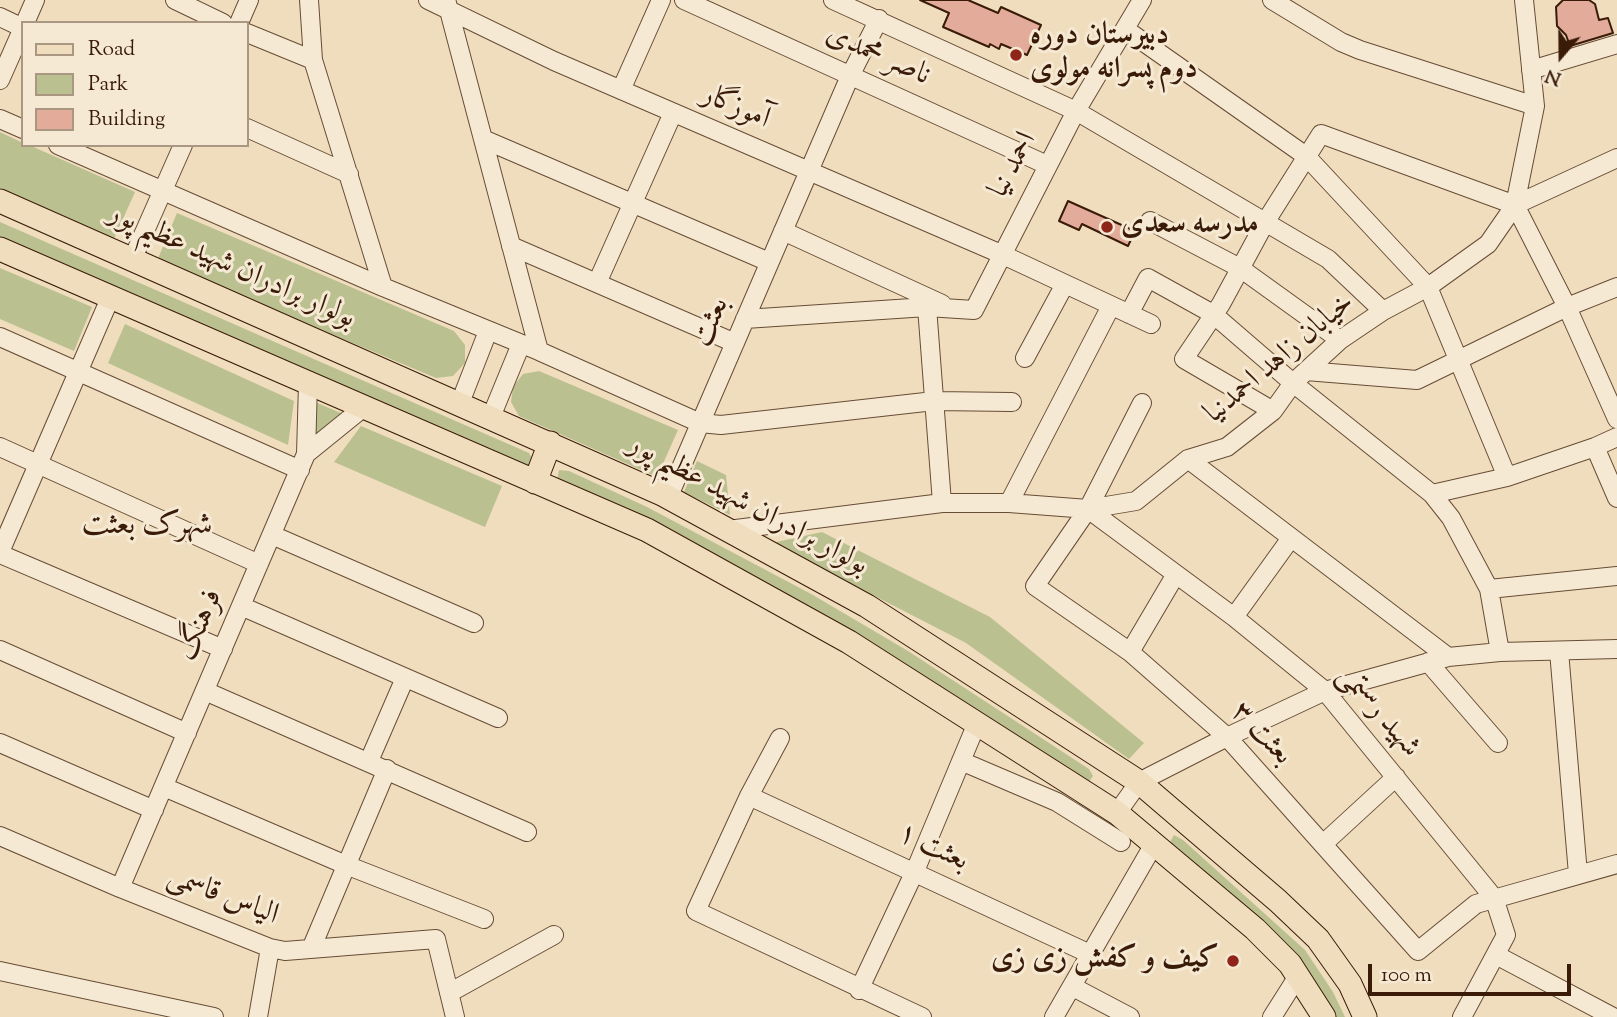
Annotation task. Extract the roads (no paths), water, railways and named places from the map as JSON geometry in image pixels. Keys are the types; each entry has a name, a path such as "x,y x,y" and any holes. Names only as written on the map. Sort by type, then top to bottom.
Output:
{"main road":[{"name":"بولوار برادران شهید عظیم‌ پور","path":"0,201 550,443 668,498 867,606 1139,782 1318,939 1350,985 1365,1017"},
{"path":"0,249 647,530 849,642 1117,813 1255,929 1290,964 1324,1017"},
{"path":"535,482 550,443"},
{"path":"1154,844 1175,813"}],"street":[{"path":"26,21 35,0"},
{"path":"175,0 219,21"},
{"path":"240,21 249,0"},
{"path":"309,0 313,60 383,287"},
{"name":"آموزگار","path":"428,0 448,5 621,90 1001,254"},
{"path":"621,90 661,0"},
{"name":"ناصر محمدی","path":"684,0 1047,164"},
{"path":"833,0 1076,111 1266,220 1328,259 1383,311"},
{"name":"احمد نیا","path":"952,308 974,310 1047,164 1142,0"},
{"path":"1272,0 1341,42 1360,50 1535,106"},
{"name":"خیابان زاهد احمدنیا","path":"728,530 942,503 1009,503 1088,509 1136,501 1188,459 1227,447 1273,411 1299,377 1340,340 1383,311 1428,287 1488,244 1514,205 1535,106 1524,0"},
{"path":"448,5 539,351"},
{"path":"0,18 21,27"},
{"name":"بعثت","path":"668,498 808,171 850,76 879,19"},
{"path":"1125,29 1307,156 1428,287 1507,477"},
{"path":"0,80 21,33"},
{"path":"248,33 313,60"},
{"path":"1531,70 1617,44"},
{"path":"597,283 673,113"},
{"path":"0,119 21,128"},
{"path":"248,128 349,174"},
{"path":"1273,411 1184,359 1213,314 1266,220 1321,134 1514,205 1567,307 1617,419"},
{"path":"484,138 769,262"},
{"path":"63,147 383,287 539,351 700,423 721,425 934,401 1012,402"},
{"path":"132,260 182,147"},
{"path":"1514,205 1617,158"},
{"path":"1150,221 1240,268 1340,340"},
{"path":"783,231 952,308"},
{"path":"511,246 735,343"},
{"path":"1001,254 1151,324"},
{"path":"1129,314 1148,278 1213,314 1299,377 1432,494 1451,518 1489,589 1500,652"},
{"path":"1025,358 1065,284"},
{"path":"1299,377 1417,380 1567,307 1617,286"},
{"path":"111,296 0,553 223,649"},
{"path":"1009,503 1111,306"},
{"path":"745,319 927,307 952,308"},
{"path":"927,307 942,503"},
{"path":"460,404 488,331"},
{"path":"0,337 303,462 308,383"},
{"path":"491,417 521,344"},
{"path":"1088,509 1142,403"},
{"name":"فرهنگ","path":"120,888 303,462 364,407"},
{"path":"1432,494 1507,477 1617,437"},
{"path":"0,447 260,564"},
{"path":"1595,447 1617,498"},
{"path":"1188,459 1448,657"},
{"name":"شهید رستمی","path":"1088,509 1234,617 1325,691 1494,898 1506,935 1462,1017"},
{"name":"بعثت ۳","path":"1088,509 1035,586 1130,652 1227,737 1418,951 1476,904 1494,898"},
{"path":"272,535 474,623"},
{"path":"1234,617 1292,538"},
{"path":"1130,652 1176,574"},
{"path":"1489,589 1617,576"},
{"path":"241,606 498,718"},
{"path":"1117,813 1139,782 1325,691 1448,657 1500,652 1617,649"},
{"path":"0,650 187,733"},
{"path":"1559,651 1578,874"},
{"path":"1428,662 1498,743"},
{"path":"369,761 405,678"},
{"path":"205,691 527,832"},
{"path":"859,990 915,872 977,723"},
{"path":"780,738 749,796 696,911 859,990 922,1017"},
{"path":"0,743 154,810"},
{"path":"961,761 1057,802 1121,842"},
{"path":"311,949 387,769"},
{"path":"1323,844 1396,777"},
{"path":"164,787 346,865 484,919"},
{"name":"بعثت ۱","path":"749,796 1090,954"},
{"name":"الیاس قاسمی","path":"0,836 270,948 285,951 436,939 449,993"},
{"path":"1054,1017 1154,844"},
{"path":"1494,898 1617,864"},
{"path":"454,1017 449,993 554,935"},
{"path":"258,1017 270,948"},
{"path":"1496,955 1613,1017"},
{"path":"0,971 214,1017"},
{"path":"1272,1017 1298,976"},
{"path":"1073,987 1130,1017"}],"place":[{"name":"دبیرستان دوره دوم پسرانه مولوی","path":"1016,55"},
{"name":"مدرسه سعدی","path":"1107,227"},
{"name":"کیف و کفش زی زی","path":"1233,961"}],"district":[{"name":"شهرک بعثت","path":"147,528"}]}
